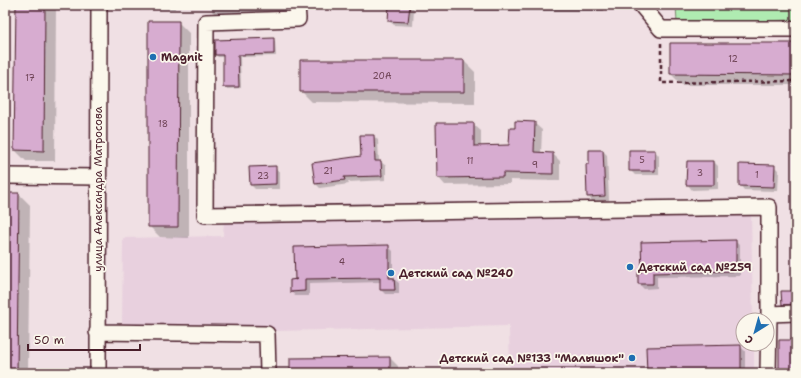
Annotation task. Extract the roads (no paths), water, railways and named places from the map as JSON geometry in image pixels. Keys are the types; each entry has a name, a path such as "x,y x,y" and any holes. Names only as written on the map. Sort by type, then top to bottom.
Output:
{"street":[{"name":"улица Александра Матросова","path":"98,373 99,5"},
{"path":"297,5 298,19 206,22 205,215 769,207 769,312"},
{"path":"641,5 661,29 796,29"},
{"path":"5,176 98,177"},
{"path":"775,314 796,313"},
{"path":"98,332 267,334 268,373"},
{"path":"768,352 768,373"}],"place":[{"name":"Magnit","path":"153,57"},
{"name":"Детский сад №259","path":"630,267"},
{"name":"Детский сад №240","path":"391,273"},
{"name":"Детский сад №133 \"Малышок\"","path":"632,358"}]}
